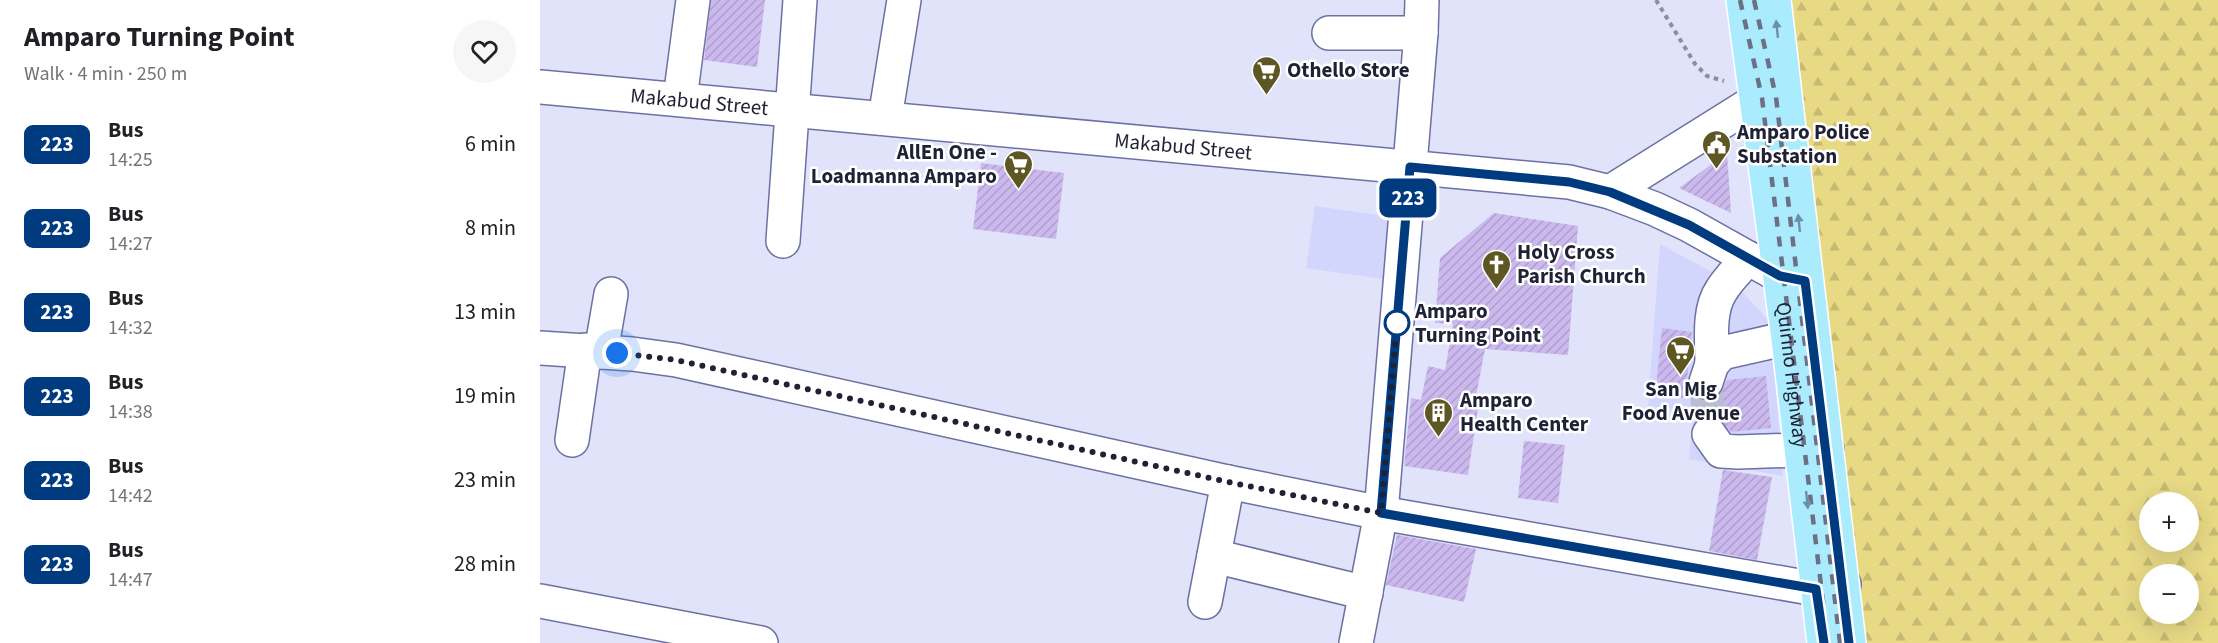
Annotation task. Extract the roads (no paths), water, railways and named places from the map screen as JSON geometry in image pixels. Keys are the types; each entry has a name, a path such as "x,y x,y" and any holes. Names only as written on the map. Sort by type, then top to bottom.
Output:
{"main road":[{"name":"Quirino Highway","path":"1743,0 1755,90 1793,279"},
{"name":"Quirino Highway","path":"1774,0 1793,279 1830,587 1849,643"},
{"name":"Quirino Highway","path":"1824,643 1830,587"}],"street":[{"path":"680,99 693,0"},
{"path":"783,242 801,0"},
{"path":"885,118 904,0"},
{"path":"1356,643 1381,513 1422,0"},
{"path":"1329,33 1421,33"},
{"name":"Makabud Street","path":"540,87 1569,182 1610,192 1689,225 1748,258 1793,279"},
{"path":"1610,192 1755,90"},
{"path":"1748,258 1720,291 1716,300 1713,312 1709,373 1722,353 1800,337"},
{"path":"572,440 593,351 611,294"},
{"path":"540,348 676,360 1228,482 1381,513 1830,587"},
{"path":"1709,434 1721,451 1814,451"},
{"path":"1205,602 1228,482"},
{"path":"1214,556 1366,592"},
{"path":"540,600 635,631 761,643"}],"tunnel":[{"path":"1706,382 1709,434"}],"railway":[{"path":"1740,0 1762,98 1828,643"},
{"path":"1754,0 1776,97 1840,643"}],"place":[{"name":"Othello Store","path":"1266,96"},
{"name":"Amparo Police Substation","path":"1716,170"},
{"name":"AllEn One - Loadmanna Amparo","path":"1018,190"},
{"name":"Holy Cross Parish Church","path":"1496,290"},
{"name":"Amparo Turning Point","path":"1397,323"},
{"name":"San Mig Food Avenue","path":"1681,376"},
{"name":"Amparo Health Center","path":"1439,438"}]}
